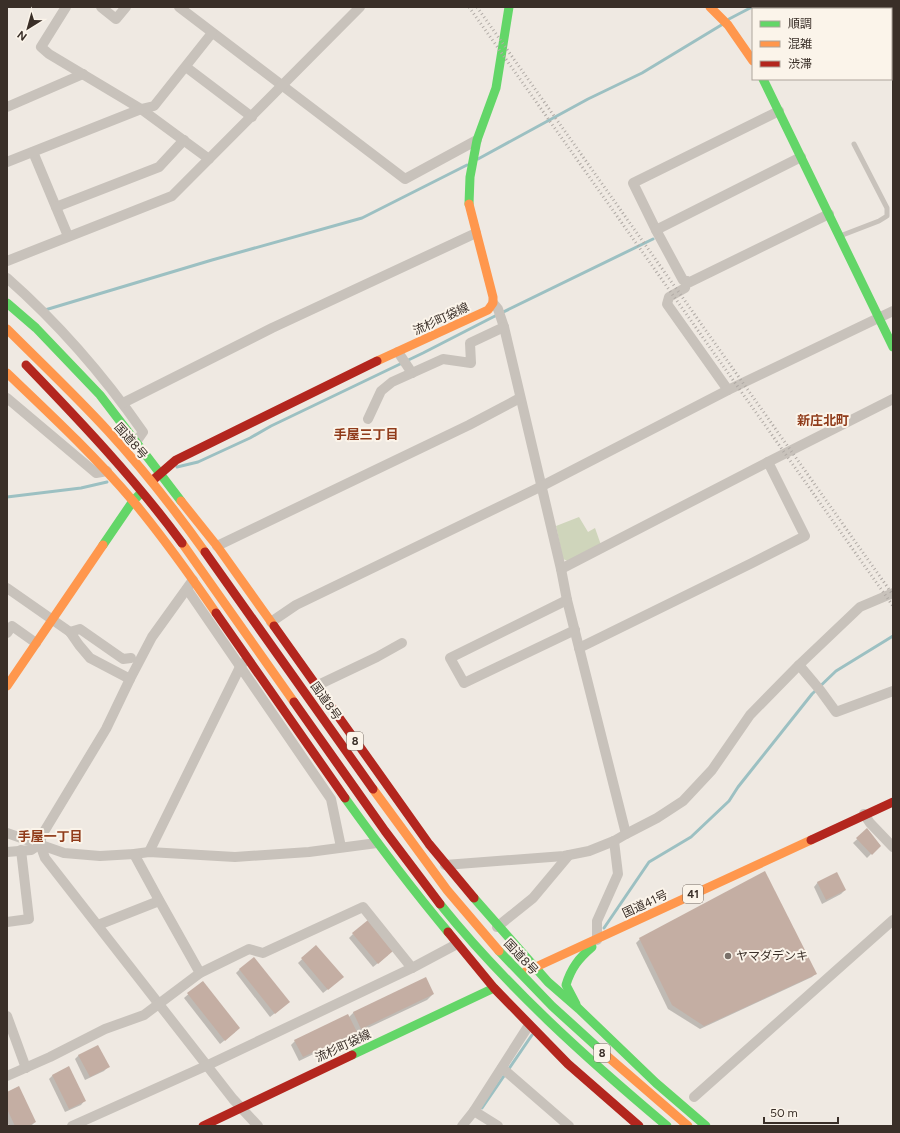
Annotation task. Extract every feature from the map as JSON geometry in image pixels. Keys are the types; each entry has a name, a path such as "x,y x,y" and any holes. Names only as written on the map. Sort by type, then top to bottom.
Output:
{"main road":[{"path":"493,303 493,297 469,202 470,177 475,144 496,88 509,7"},
{"path":"716,8 752,60"},
{"path":"764,80 893,347"},
{"name":"8","path":"7,303 36,328 100,395 217,546 429,844 497,927 548,982 579,1009 656,1083 706,1126"},
{"name":"流杉町袋線","path":"7,686 132,501 176,460 400,354 488,310 493,303"},
{"name":"国道8号","path":"7,329 94,416 156,487 204,550 378,796 442,883 476,926 520,974 616,1066 688,1126"},
{"name":"国道8号","path":"18,357 88,430 144,494 193,559 380,825 465,934 508,981 548,1020 606,1075 667,1126"},
{"path":"7,373 86,448 132,501 193,580 377,843 457,944 494,988 529,1025 568,1064 639,1126"},
{"name":"国道41号","path":"494,988 535,967 601,938 864,814 893,802"},
{"path":"579,1009 566,985 576,961 601,938"},
{"name":"流杉町袋線","path":"203,1126 494,988"}],"street":[{"path":"101,7 116,19 126,7"},
{"path":"179,7 405,179 475,144"},
{"path":"7,261 172,196 360,7"},
{"path":"62,8 41,48 141,109 209,159"},
{"path":"7,162 141,109 154,106 212,33"},
{"path":"186,67 252,116"},
{"path":"7,107 83,74"},
{"path":"779,111 633,183 683,280 690,282 829,214"},
{"path":"56,207 159,167 184,140"},
{"path":"33,152 68,236"},
{"path":"656,230 801,157"},
{"path":"123,403 272,328 476,233"},
{"path":"7,278 58,326 123,403 143,432 136,442"},
{"path":"687,281 685,288 669,297 667,304 728,390"},
{"path":"493,303 498,309 504,327 542,486 567,600 626,834"},
{"path":"271,622 296,605 542,486 728,390 893,311"},
{"path":"368,419 381,391 392,382 410,371 443,358 470,364 470,343 504,327"},
{"path":"400,354 410,371"},
{"path":"7,398 96,473 107,471"},
{"path":"217,546 469,425 520,398"},
{"path":"561,569 893,399"},
{"path":"580,648 804,536 768,462"},
{"path":"193,580 152,637 130,678 106,729 42,835 40,844 45,858 208,1065 233,1099 258,1126"},
{"path":"7,588 70,632 78,645 90,658 130,678"},
{"path":"187,589 331,799 341,847"},
{"path":"445,865 569,855 590,851 614,841 657,818 683,801 712,770 750,715 799,665 860,607 893,593"},
{"path":"567,600 450,658 464,683 575,630"},
{"path":"7,633 12,626 36,643"},
{"path":"70,632 80,629 123,659 131,658"},
{"path":"316,686 377,657 402,643"},
{"path":"149,852 240,667 247,658"},
{"path":"799,665 836,712 893,691"},
{"path":"864,814 870,823 893,847"},
{"path":"7,832 64,853 100,856 149,852 235,857 283,854 377,843"},
{"path":"601,938 598,921 618,874 614,841"},
{"path":"7,852 31,850 40,844"},
{"path":"7,922 29,918 21,850"},
{"path":"134,854 200,973"},
{"path":"497,927 533,898 569,855"},
{"path":"98,926 159,901"},
{"path":"7,1076 105,1029 144,1015 200,973 249,949 263,953 363,907 412,968"},
{"path":"694,1098 893,920"},
{"path":"72,1126 208,1065 412,968 457,944"},
{"path":"7,1016 26,1068"},
{"path":"462,1126 474,1111 529,1025"},
{"path":"502,1068 569,1126"},
{"path":"474,1111 498,1126"}],"lane":[{"path":"839,236 879,221 887,216 887,208 854,144"}],"green space":[{"path":"579,517 588,532 595,528 601,545 570,562 563,559 556,526"}],"building":[{"path":"867,828 881,846 872,855 856,838"},
{"name":"ヤマダデンキ","path":"765,871 817,974 704,1026 672,1005 639,938"},
{"path":"837,872 846,890 826,900 817,882"},
{"path":"368,920 393,951 378,964 352,933"},
{"path":"316,945 344,977 328,990 301,958"},
{"path":"254,957 290,1002 275,1014 239,969"},
{"path":"426,977 434,994 361,1029 353,1012"},
{"path":"203,981 240,1028 225,1041 187,993"},
{"path":"348,1014 357,1032 303,1057 294,1040"},
{"path":"98,1045 110,1067 90,1077 78,1055"},
{"path":"69,1066 86,1101 69,1109 52,1075"},
{"path":"19,1086 36,1122 28,1126 15,1126 7,1109 7,1092"}],"waterway":[{"path":"729,19 752,7"},
{"path":"478,159 588,99 642,73 723,24"},
{"path":"45,310 212,260 362,218 467,165"},
{"path":"177,467 198,462 250,438 271,426 423,353 653,239"},
{"path":"7,497 81,488 107,482"},
{"path":"604,928 649,862 691,837 729,801 738,787 812,694 836,671 893,636"},
{"path":"482,1108 532,1035"}],"railway":[{"path":"469,7 893,606"},
{"path":"477,7 893,595"}],"traffic: fast":[{"path":"469,204 470,177 477,140 496,88 509,7"},
{"path":"763,80 893,347"},
{"path":"7,303 36,328 100,395 181,501"},
{"path":"103,545 133,501 139,495"},
{"path":"345,798 395,866 448,932"},
{"path":"474,898 548,982 579,1009 656,1083 706,1126"},
{"path":"440,904 492,964 548,1021 667,1126"},
{"path":"576,1004 566,985 570,973 576,964 592,947"},
{"path":"499,951 552,1006 607,1056"},
{"path":"352,1055 494,988"}],"traffic: slow":[{"path":"710,7 728,25 752,60"},
{"path":"377,361 488,310 493,303 493,297 469,204"},
{"path":"7,329 84,405 121,445 158,490 205,552"},
{"path":"7,373 87,451 133,501 176,556 216,613"},
{"path":"181,501 217,546 274,626"},
{"path":"182,543 294,702"},
{"path":"7,686 103,545"},
{"path":"373,789 447,890 499,951"},
{"path":"525,972 811,840"},
{"path":"607,1056 688,1126"}],"traffic: jam":[{"path":"153,480 176,460 377,361"},
{"path":"26,365 87,429 146,496 182,543"},
{"path":"205,552 373,789"},
{"path":"216,613 345,798"},
{"path":"274,626 429,844 474,898"},
{"path":"294,702 385,831 440,904"},
{"path":"811,840 893,802"},
{"path":"448,932 494,988 568,1064 639,1126"},
{"path":"203,1126 352,1055"}],"place":[{"name":"ヤマダデンキ","path":"728,956"}],"district":[{"name":"新庄北町","path":"823,420"},
{"name":"手屋三丁目","path":"366,434"},
{"name":"手屋一丁目","path":"50,836"}]}
